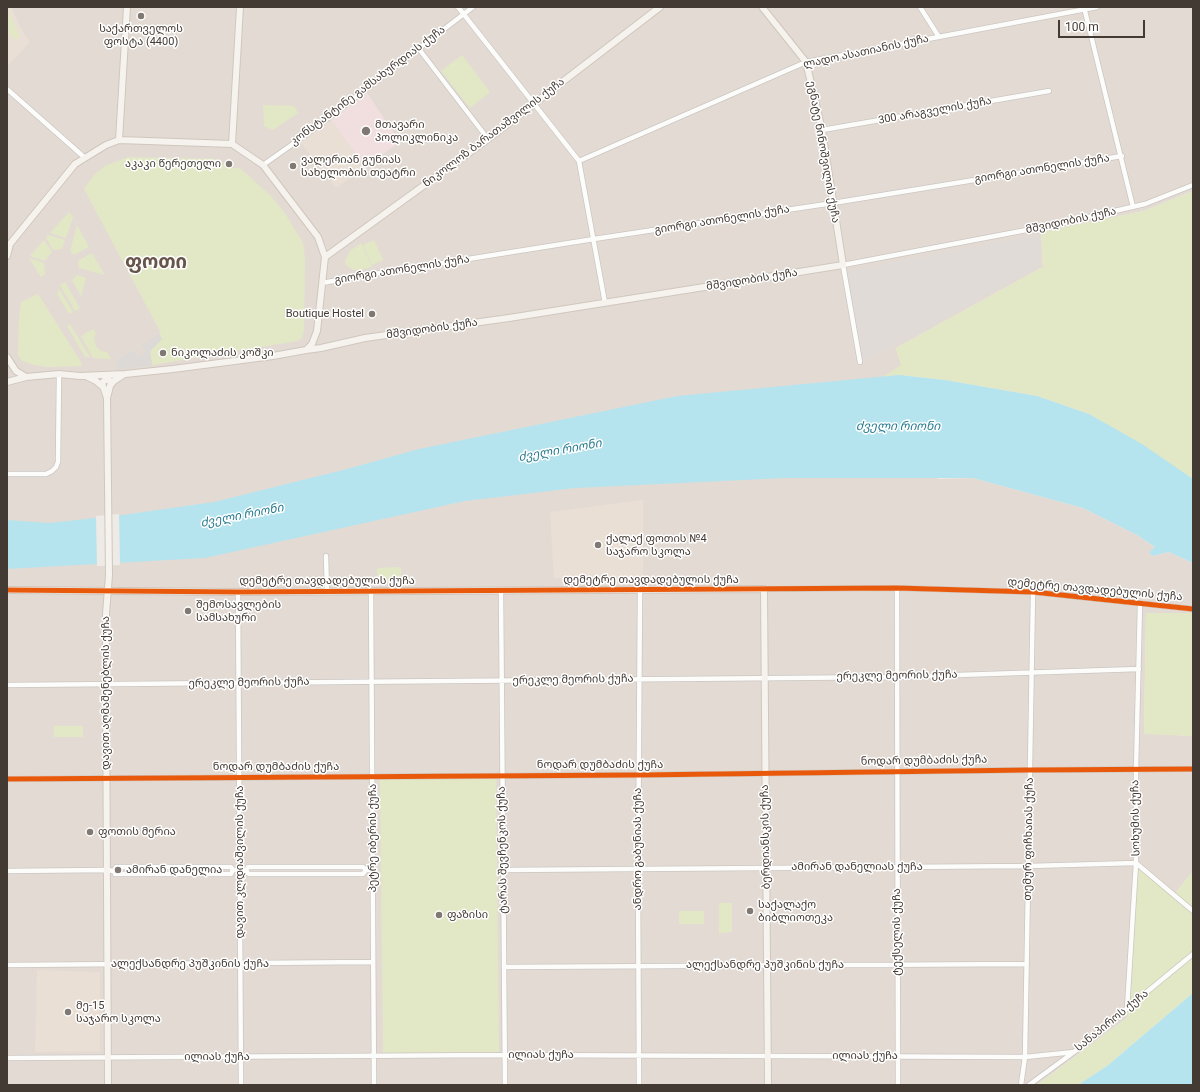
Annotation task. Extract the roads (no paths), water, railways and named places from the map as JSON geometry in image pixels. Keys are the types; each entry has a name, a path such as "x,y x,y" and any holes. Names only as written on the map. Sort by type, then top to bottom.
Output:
{"street":[{"path":"119,140 127,7"},
{"path":"232,144 240,7"},
{"path":"458,7 579,162 605,303"},
{"name":"კონსტანტინე გამსახურდიას ქუჩა","path":"263,165 307,134 473,7"},
{"name":"ნიკოლოზ ბარათაშვილის ქუჩა","path":"325,257 488,139 660,7"},
{"name":"ეგნატე ნინოშვილის ქუჩა","path":"762,7 806,62 822,130 843,265"},
{"path":"920,7 939,37"},
{"name":"ლადო ასათიანის ქუჩა","path":"579,162 806,62 1084,8 1097,7"},
{"path":"1084,8 1122,156 1133,207"},
{"path":"419,49 488,139"},
{"path":"7,89 84,157"},
{"name":"300 არაგველის ქუჩა","path":"822,130 1049,91"},
{"path":"7,256 8,243 75,164 106,144 119,140 232,144 263,165 318,237 325,257 317,331 312,344 306,350"},
{"name":"გიორგი ათონელის ქუჩა","path":"322,283 1122,156"},
{"name":"მშვიდობის ქუჩა","path":"7,382 26,377 59,374 124,374 273,356 321,348 365,338 509,318 843,265 1058,224 1133,207 1193,185"},
{"path":"843,265 860,362"},
{"path":"317,331 321,348"},
{"path":"7,357 16,371 26,377"},
{"path":"7,474 46,474 52,472 56,467 58,462 59,374"},
{"path":"110,386 117,378 124,374"},
{"path":"85,375 103,387"},
{"path":"103,387 102,383 107,380 110,381 110,386"},
{"name":"დავით აღმაშენებლის ქუჩა","path":"108,1085 106,614 109,575 107,398 110,386"},
{"name":"დავით აღმაშენებლის ქუჩა","path":"103,387 107,398"},
{"path":"326,556 327,591"},
{"name":"დემეტრე თავდადებულის ქუჩა","path":"7,590 238,592 897,588 1034,592 1193,609"},
{"name":"ტექსელის ქუჩა","path":"897,588 898,1085"},
{"name":"ბერდიანსკის ქუჩა","path":"764,589 768,1085"},
{"name":"ტარას შევჩენკოს ქუჩა","path":"501,590 505,1085"},
{"name":"ანდრო გაბუნიას ქუჩა","path":"638,1085 640,590"},
{"name":"პეტრე იბერის ქუჩა","path":"371,591 374,1085"},
{"name":"დავით კლდიაშვილის ქუჩა","path":"238,592 241,1085"},
{"name":"თემურ ფიჩხაიას ქუჩა","path":"1021,1085 1025,1057 1034,592"},
{"name":"სოხუმის ქუჩა","path":"1127,1009 1136,863 1136,770 1140,603"},
{"name":"ერეკლე მეორის ქუჩა","path":"7,685 897,677 1032,671 1139,669"},
{"name":"ნოდარ დუმბაძის ქუჩა","path":"7,779 639,775 1193,769"},
{"path":"1136,863 1193,911"},
{"name":"ამირან დანელიას ქუჩა","path":"503,870 1029,866 1136,863"},
{"path":"7,871 106,870 114,871 115,874 231,874 233,870 246,870 249,874 363,874 366,870 373,870"},
{"name":"სანაპიროს ქუჩა","path":"1029,1085 1074,1052 1193,954"},
{"name":"ალექსანდრე პუშკინის ქუჩა","path":"7,965 373,962"},
{"name":"ალექსანდრე პუშკინის ქუჩა","path":"504,967 1027,964"},
{"name":"ილიას ქუჩა","path":"7,1058 504,1055 1025,1057 1074,1052"}],"water":[{"name":"ძველი რიონი","path":"899,375 945,380 1037,396 1089,414 1142,444 1193,479 1193,563 1169,552 1152,556 1149,552 1155,547 1137,535 1083,508 973,478 786,478 575,488 465,501 205,558 7,569 7,520 49,523 122,515 214,502 347,469 419,449 677,396"},
{"path":"1193,993 1193,1085 1078,1085 1107,1066"}],"place":[{"name":"საქართველოს ფოსტა (4400)","path":"141,16"},
{"name":"მთავარი პოლიკლინიკა","path":"366,131"},
{"name":"აკაკი წერეთელი","path":"229,164"},
{"name":"ვალერიან გუნიას სახელობის თეატრი","path":"293,166"},
{"name":"Boutique Hostel","path":"372,314"},
{"name":"ნიკოლაძის კოშკი","path":"163,353"},
{"name":"ქალაქ ფოთის №4 საჯარო სკოლა","path":"598,545"},
{"name":"შემოსავლების სამსახური","path":"188,611"},
{"name":"ფოთის მერია","path":"90,832"},
{"name":"ამირან დანელია","path":"118,870"},
{"name":"საქალაქო ბიბლიოთეკა","path":"750,911"},
{"name":"ფაზისი","path":"439,915"},
{"name":"მე-15 საჯარო სკოლა","path":"68,1012"}],"district":[{"name":"ფოთი","path":"156,263"}]}
